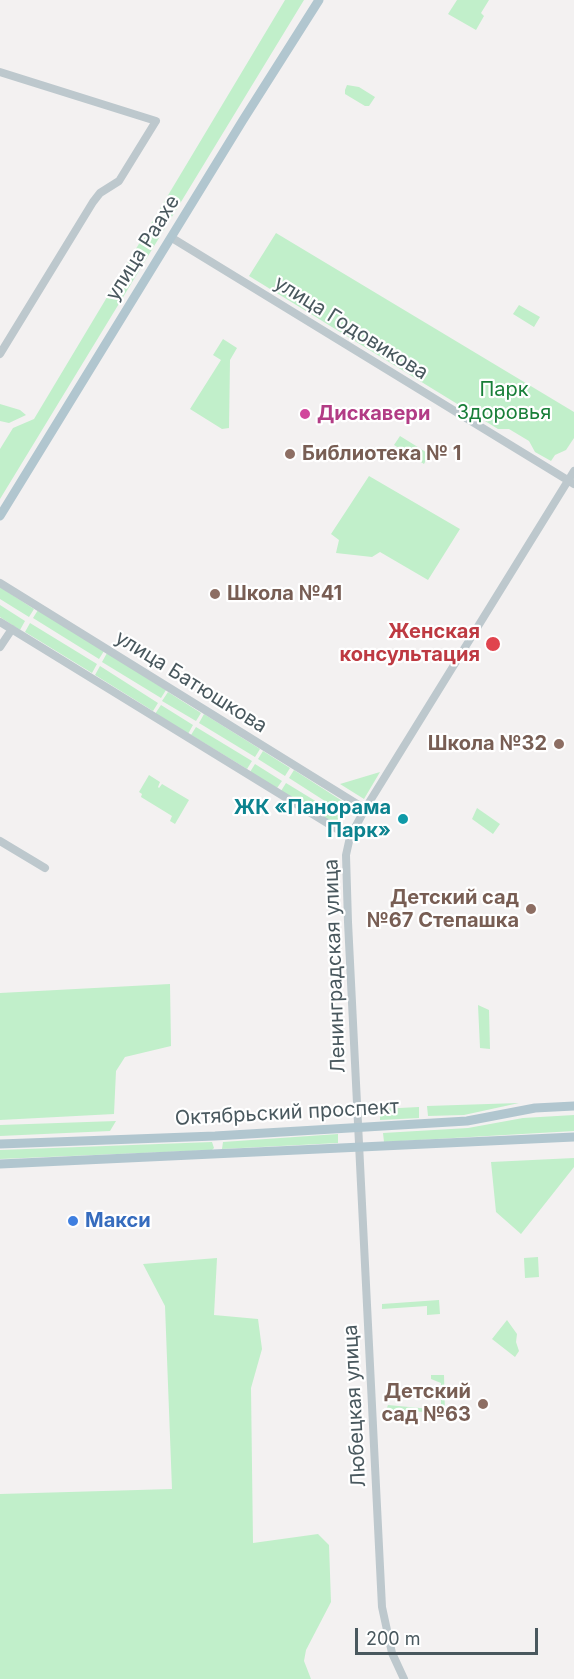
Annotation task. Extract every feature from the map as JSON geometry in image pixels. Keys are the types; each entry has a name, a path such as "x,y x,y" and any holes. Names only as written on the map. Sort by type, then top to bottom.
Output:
{"main road":[{"name":"улица Раахе","path":"0,516 319,0"},
{"name":"Октябрьский проспект","path":"0,1144 215,1136 467,1121 535,1108 574,1106"},
{"path":"215,1136 219,1142 219,1149 215,1154"},
{"name":"Октябрьский проспект","path":"0,1164 574,1137"}],"street":[{"path":"0,72 156,121 119,181 100,193 93,202 0,354"},
{"name":"улица Годовикова","path":"172,238 571,483"},
{"name":"Ленинградская улица","path":"358,1127 347,917 346,855 350,837 365,809 571,483 574,471"},
{"name":"улица Батюшкова","path":"0,582 365,809"},
{"path":"0,622 350,837"},
{"path":"0,647 12,629"},
{"path":"0,841 45,868"},
{"name":"Любецкая улица","path":"358,1127 382,1607 392,1653 404,1679"}],"green space":[{"path":"285,0 304,0 0,499 0,449 13,428 34,419"},
{"path":"457,0 489,0 481,13 484,16 476,30 448,14"},
{"path":"347,85 359,87 375,97 369,106 365,106 345,94"},
{"name":"Парк Здоровья","path":"276,233 574,412 574,438 566,450 555,455 551,461 535,452 529,441 509,429 498,429 249,276"},
{"path":"519,305 540,317 534,327 513,314"},
{"path":"223,339 237,348 230,360 229,428 222,429 190,409 221,360 213,355"},
{"path":"0,404 20,410 26,415 9,423 0,421"},
{"path":"400,436 429,454 424,464 394,445"},
{"path":"369,476 460,529 428,580 380,552 372,557 336,553 339,540 331,534"},
{"path":"0,587 34,609 29,617 0,599"},
{"path":"0,605 25,621 20,630 0,617"},
{"path":"38,610 104,651 99,659 33,618"},
{"path":"30,623 97,664 92,673 25,632"},
{"path":"107,653 166,690 161,698 102,662"},
{"path":"100,666 158,703 153,711 95,675"},
{"path":"168,692 201,713 196,721 162,701"},
{"path":"161,705 193,725 188,734 155,714"},
{"path":"204,714 260,749 255,757 199,723"},
{"path":"196,727 252,761 247,769 191,735"},
{"path":"263,751 290,768 285,776 258,759"},
{"path":"255,764 282,781 277,788 250,772"},
{"path":"294,770 347,804 342,812 289,778"},
{"path":"380,772 364,799 340,784"},
{"path":"149,775 160,782 159,788 162,784 189,800 175,824 170,821 172,816 141,797 142,794 139,792"},
{"path":"286,783 340,816 335,824 281,791"},
{"path":"477,808 500,824 493,834 472,819"},
{"path":"170,984 171,1046 125,1057 116,1071 114,1114 0,1120 0,993"},
{"path":"478,1005 489,1010 490,1049 480,1048"},
{"path":"519,1103 464,1115 428,1116 427,1106"},
{"path":"419,1107 419,1118 380,1120 380,1109"},
{"path":"574,1115 574,1131 384,1142 383,1133 468,1128 523,1118"},
{"path":"116,1121 110,1131 0,1136 0,1125"},
{"path":"338,1134 338,1143 222,1149 223,1142"},
{"path":"212,1142 214,1148 212,1150 0,1159 0,1150"},
{"path":"574,1158 574,1167 521,1234 496,1212 491,1162"},
{"path":"538,1257 539,1277 525,1278 524,1258"},
{"path":"217,1258 214,1315 258,1319 262,1349 251,1388 253,1543 318,1534 329,1545 331,1602 306,1650 304,1661 311,1679 0,1679 0,1494 172,1489 165,1306 143,1264"},
{"path":"439,1300 440,1314 427,1315 427,1306 382,1309 382,1304"},
{"path":"507,1320 517,1334 516,1342 519,1351 515,1357 492,1339"},
{"path":"431,1375 444,1375 445,1413 386,1410 388,1405 441,1410 441,1383 431,1379"}],"place":[{"name":"Дискавери","path":"305,414"},
{"name":"Библиотека № 1","path":"290,454"},
{"name":"Школа №41","path":"215,594"},
{"name":"Женская консультация","path":"493,644"},
{"name":"Школа №32","path":"559,744"},
{"name":"ЖК «Панорама Парк»","path":"403,819"},
{"name":"Детский сад №67 Степашка","path":"531,909"},
{"name":"Макси","path":"73,1221"},
{"name":"Детский сад №63","path":"483,1404"}]}
